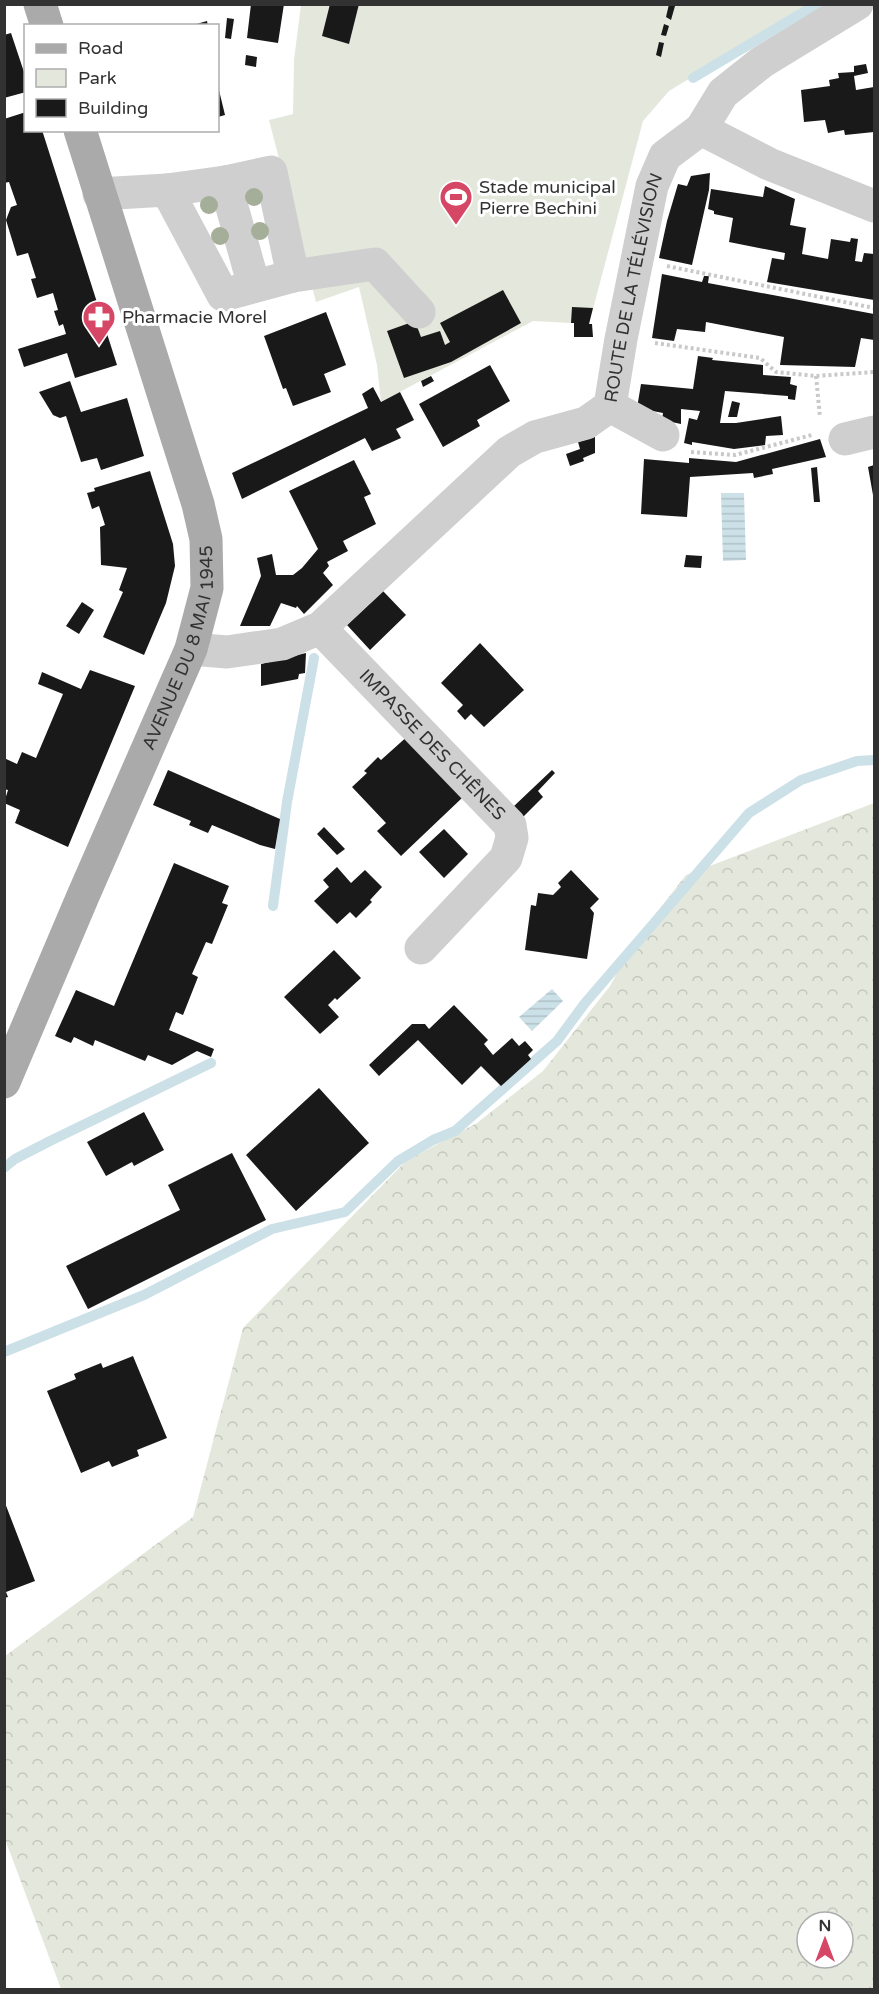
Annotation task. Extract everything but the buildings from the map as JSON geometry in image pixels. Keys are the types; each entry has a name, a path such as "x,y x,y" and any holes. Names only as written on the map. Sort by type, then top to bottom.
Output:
{"main road":[{"path":"40,4 45,24"},
{"name":"AVENUE DU 8 MAI 1945","path":"4,1082 191,649 207,588 206,538 198,504 81,132"}],"street":[{"path":"857,4 762,62 723,93 701,129 769,164 874,206"},
{"name":"ROUTE DE LA TÉLÉVISION","path":"191,649 227,652 282,644 320,628 509,452 535,437 586,423 610,406 652,186 665,156 701,129"},
{"path":"99,194 167,190 225,182 271,172 293,276"},
{"path":"225,182 254,286"},
{"path":"167,190 223,295 293,276 375,264 419,312"},
{"path":"610,406 663,435"},
{"name":"IMPASSE DES CHÊNES","path":"320,628 510,825 512,838 506,858 421,948"}],"path":[{"path":"637,259 874,308"},
{"path":"621,339 760,358 776,372 816,375 874,372"},
{"path":"663,435 687,452 735,455 847,435 816,375"},
{"path":"869,1989 874,1986"}],"green space":[{"name":"Stade municipal Pierre Bechini","path":"301,5 812,5 669,91 643,121 589,324 533,321 381,402 377,365 359,287 316,302 269,120 293,114 294,60"},
{"path":"874,803 874,1989 61,1989 5,1839 5,1656 193,1517 243,1328 406,1161 477,1123 543,1071 610,986 635,940 686,875"}],"water":[{"path":"721,493 744,493 746,560 723,561"},
{"path":"552,989 563,1001 532,1031 519,1017"}],"waterway":[{"path":"693,78 817,4"},
{"path":"273,906 287,802 314,658"},
{"path":"4,1352 144,1295 272,1229 345,1212 398,1161 433,1140 455,1131 557,1041 585,1003 749,813 801,780 857,761 874,760"},
{"path":"4,1168 15,1159 50,1141 211,1063"}],"place":[{"name":"Stade municipal Pierre Bechini","path":"456,226"},
{"name":"Pharmacie Morel","path":"99,346"}]}
